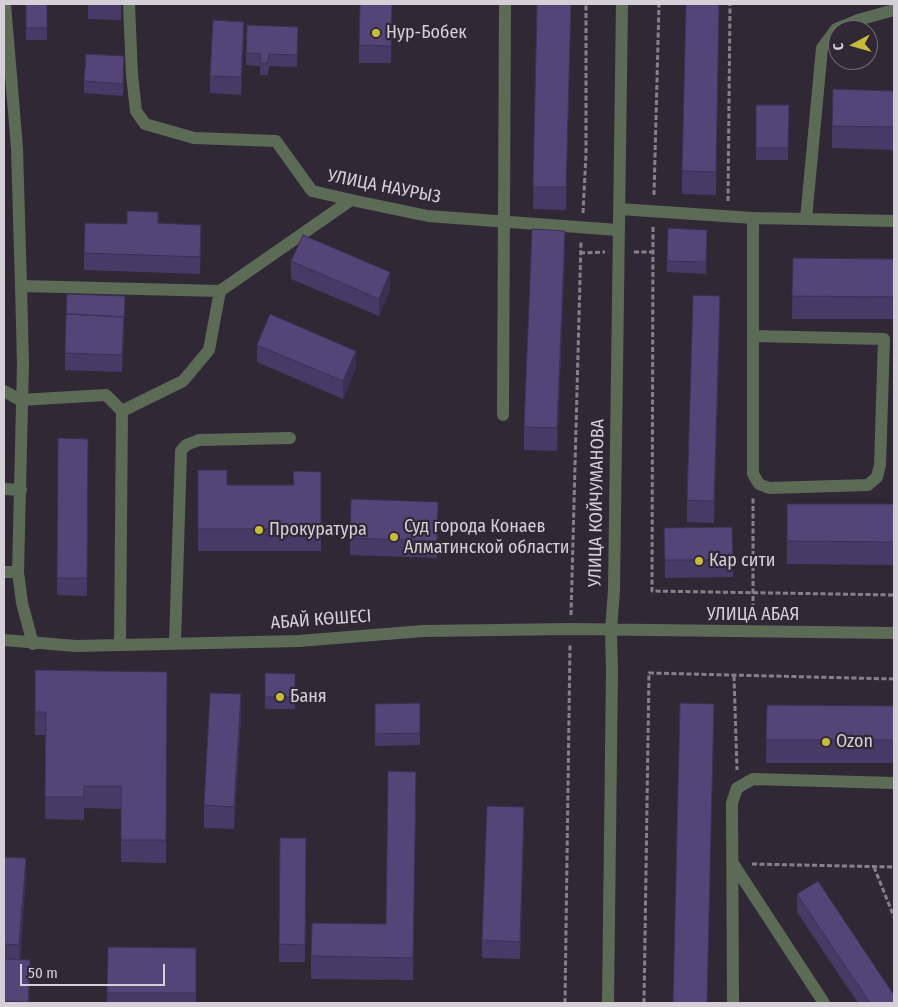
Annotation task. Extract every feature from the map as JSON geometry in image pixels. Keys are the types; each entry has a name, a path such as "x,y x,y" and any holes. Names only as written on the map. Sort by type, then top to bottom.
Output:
{"street":[{"path":"5,4 8,80 17,148 23,364 20,400 21,490 18,572 22,603 33,644"},
{"name":"УЛИЦА НАУРЫЗ","path":"129,4 132,75 136,112 144,124 194,138 276,141 312,191 351,200 428,216 618,230"},
{"path":"503,414 505,4"},
{"name":"УЛИЦА КОЙЧУМАНОВА","path":"608,1003 611,630 614,590 622,4"},
{"path":"806,219 822,48 836,29 891,8"},
{"path":"21,286 220,291 351,200"},
{"path":"619,209 753,218 894,221"},
{"path":"752,336 889,338 880,464 877,477 868,485 769,488 759,484 753,474 752,336 753,218"},
{"path":"122,411 184,381 209,350 220,291"},
{"path":"4,392 20,400 106,395 122,411 120,644"},
{"path":"176,643 182,451 186,445 199,440 290,438"},
{"path":"4,489 21,490"},
{"path":"4,572 18,572"},
{"name":"АБАЙ КӨШЕСІ","path":"4,640 33,644 76,646 299,641 423,631 611,630"},
{"name":"УЛИЦА АБАЯ","path":"611,630 894,633"},
{"path":"733,1003 734,864 732,804 737,788 753,779 894,783"},
{"path":"734,864 824,1003"}],"path":[{"path":"565,1003 570,629 582,227 586,154 586,4"},
{"path":"659,4 651,299 652,591 894,595"},
{"path":"728,216 730,4"},
{"path":"752,632 754,593 753,474"},
{"path":"644,1003 650,673 894,679"},
{"path":"734,676 737,788"},
{"path":"734,864 894,867"},
{"path":"874,867 894,917"}],"building":[{"path":"26,4 47,4 47,28 26,28"},
{"name":"Нур-Бобек","path":"360,4 392,4 391,46 359,45"},
{"path":"537,4 571,4 566,187 533,187"},
{"path":"686,4 719,4 716,172 682,171"},
{"path":"213,20 244,22 241,77 210,76"},
{"path":"247,25 298,27 297,55 269,54 268,63 260,63 261,54 246,53"},
{"path":"86,54 124,56 123,84 84,81"},
{"path":"833,89 894,91 894,127 832,126"},
{"path":"756,105 789,105 788,148 756,148"},
{"path":"127,211 158,212 158,223 201,225 200,257 84,253 85,223 127,224"},
{"path":"668,228 707,230 706,262 667,261"},
{"path":"532,229 565,231 557,428 524,427"},
{"path":"303,235 390,272 379,299 291,261"},
{"path":"793,258 894,259 894,297 792,296"},
{"path":"67,294 125,296 124,322 124,317 66,314"},
{"path":"693,295 720,296 714,501 687,500"},
{"path":"66,314 124,317 122,355 65,353"},
{"path":"270,314 356,351 343,381 257,345"},
{"path":"58,438 88,439 87,578 57,578"},
{"path":"198,470 227,470 227,485 294,485 293,471 321,472 321,529 198,529"},
{"path":"351,499 438,502 437,541 350,538"},
{"path":"787,504 894,504 894,542 787,541"},
{"path":"732,527 733,560 665,560 664,528"},
{"path":"35,670 167,672 166,840 121,840 121,786 84,786 84,797 45,797 46,712 35,712"},
{"path":"265,673 295,674 295,697 265,697"},
{"path":"210,693 241,694 234,807 204,805"},
{"path":"420,703 420,733 375,734 375,704"},
{"path":"680,703 714,704 707,1003 673,1003"},
{"path":"767,705 894,706 894,740 766,740"},
{"path":"388,771 416,772 413,958 311,956 312,923 386,924"},
{"path":"487,806 524,807 520,942 482,940"},
{"path":"280,838 306,838 305,945 279,944"},
{"path":"4,857 26,858 19,945 4,944"},
{"path":"818,881 894,995 894,1003 870,1003 797,894"},
{"path":"108,947 196,948 196,993 107,993"},
{"path":"4,959 30,960 28,1002 4,1001"}],"place":[{"name":"Нур-Бобек","path":"376,33"},
{"name":"Прокуратура","path":"259,530"},
{"name":"Суд города Конаев Алматинской области","path":"394,537"},
{"name":"Кар сити","path":"699,561"},
{"name":"Баня","path":"280,697"},
{"name":"Ozon","path":"826,742"}]}
